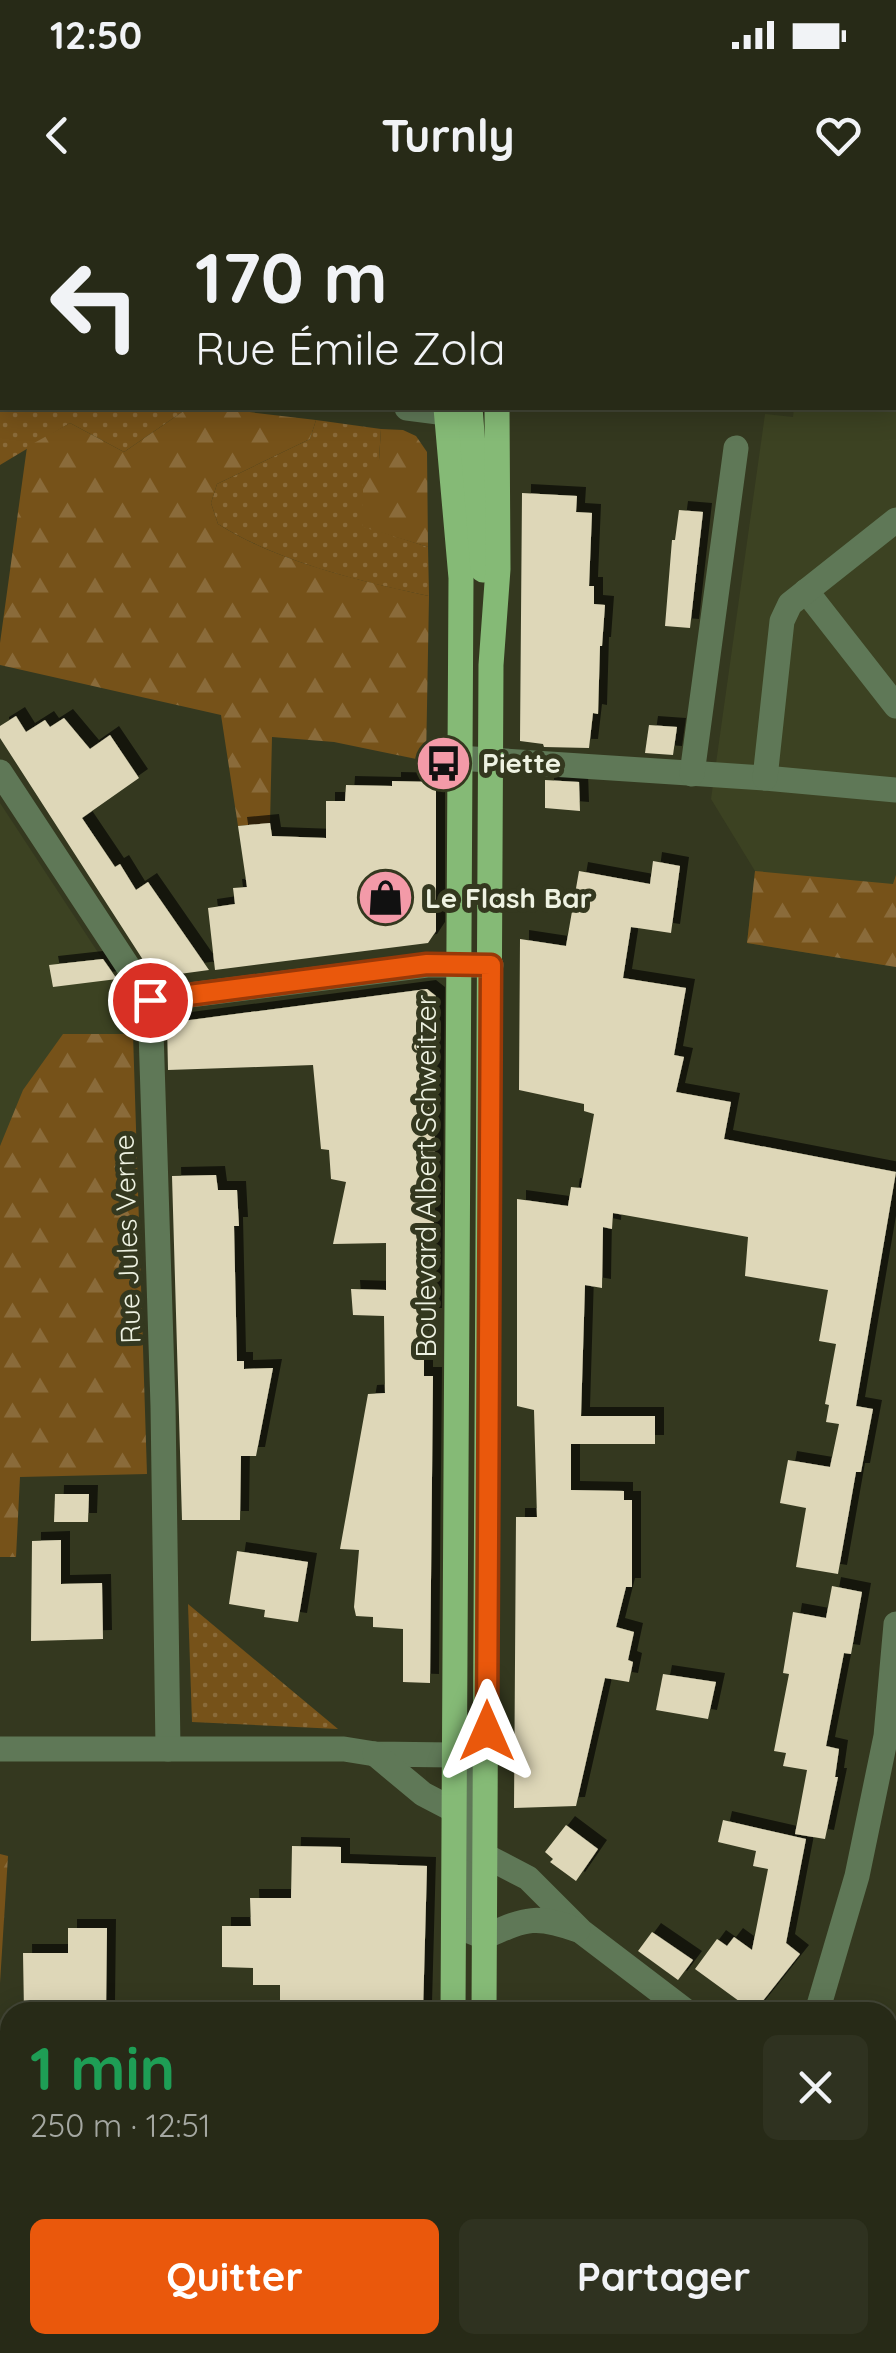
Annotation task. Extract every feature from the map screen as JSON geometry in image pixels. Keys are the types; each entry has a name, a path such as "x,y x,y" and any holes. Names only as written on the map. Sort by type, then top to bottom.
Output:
{"main road":[{"path":"454,410 493,624"},
{"name":"Boulevard Albert Schweitzer","path":"454,410 462,578 453,1808 468,1937 482,2002"},
{"name":"Boulevard Albert Schweitzer","path":"455,2002 477,1863 498,410"}],"street":[{"path":"692,774 736,448"},
{"path":"765,778 782,621 790,604 896,520"},
{"path":"806,591 896,706"},
{"path":"458,758 896,790"},
{"path":"0,772 150,1000 427,964 491,965"},
{"name":"Rue Jules Verne","path":"150,1000 163,1406 168,1748"},
{"path":"820,2002 858,1876 886,1736 896,1624"},
{"path":"0,1749 344,1749 376,1754 453,1754 474,1770 477,1863"},
{"path":"376,1754 423,1794 470,1818 477,1863"},
{"path":"477,1863 528,1878 582,1932 673,2002"},
{"path":"468,1937 547,1919 582,1932"}],"shaded area":[{"path":"794,410 896,410 896,967 747,943 755,871 711,799 765,414 793,417"},
{"path":"0,803 118,983 133,1034 63,1035 0,1146"}],"green space":[{"path":"0,410 185,410 124,452 70,423 0,465"},
{"path":"185,410 232,410 316,420 310,439 217,484 211,503 218,524 267,549 348,577 429,596 426,761 334,742 272,737 270,823 238,826 221,715 0,665 27,447 70,423 124,452"},
{"path":"316,420 381,429 379,460 363,526 428,547 429,596 293,560 218,524 211,503 217,484 310,439"},
{"path":"381,429 403,430 416,436 427,452 428,547 363,527 363,469 379,460"},
{"path":"755,871 893,884 896,875 896,967 747,943"},
{"path":"63,1034 133,1034 147,1474 20,1477 16,1557 0,1557 0,1146 23,1090"},
{"path":"188,1604 338,1729 192,1722"},
{"path":"0,1854 8,1856 0,1983"}],"building":[{"path":"522,493 577,496 576,512 592,513 589,586 594,586 594,604 605,605 598,714 593,713 589,748 544,747 520,741"},
{"path":"679,510 703,512 690,628 665,626 672,540"},
{"path":"16,716 26,732 45,720 50,727 64,718 90,749 110,735 139,778 82,818 136,890 148,882 209,970 172,975 145,963 0,738 0,726"},
{"path":"649,725 677,727 673,755 645,753"},
{"path":"545,780 579,782 580,811 545,808"},
{"path":"392,781 436,782 436,931 428,943 215,970 208,908 235,904 233,888 247,887 238,826 270,823 272,836 326,838 326,801 345,801 346,785 392,786"},
{"path":"653,861 680,866 671,933 631,927 623,978 686,988 674,1055 684,1057 676,1092 731,1102 724,1139 896,1172 856,1406 873,1409 861,1472 856,1472 838,1574 796,1567 806,1508 780,1503 788,1460 830,1467 839,1424 826,1422 829,1405 825,1404 836,1344 819,1341 828,1290 745,1276 748,1237 613,1213 612,1229 603,1227 602,1288 585,1285 581,1416 655,1416 655,1444 571,1444 571,1490 624,1491 624,1500 632,1500 632,1587 626,1587 616,1627 634,1632 628,1660 633,1662 629,1682 605,1678 576,1806 514,1808 516,1517 537,1517 534,1410 517,1406 517,1199 568,1206 571,1187 581,1188 594,1114 584,1111 584,1104 519,1090 520,939 566,946 579,871 650,884"},
{"path":"103,959 117,979 53,987 49,965"},
{"path":"427,989 436,996 433,1317 424,1317 424,1376 433,1376 430,1683 403,1682 403,1629 373,1627 373,1617 356,1616 359,1550 340,1549 368,1394 385,1393 384,1316 353,1315 351,1289 386,1290 386,1243 333,1244 346,1182 331,1179 329,1150 321,1149 313,1065 168,1070 167,1023"},
{"path":"216,1175 218,1190 237,1190 237,1361 244,1361 244,1369 273,1368 256,1456 241,1456 240,1520 182,1520 172,1176"},
{"path":"55,1494 89,1494 88,1522 54,1522"},
{"path":"61,1540 61,1584 102,1583 103,1639 31,1641 32,1541"},
{"path":"237,1551 308,1562 298,1622 264,1617 265,1610 229,1604"},
{"path":"832,1586 862,1592 851,1654 844,1653 826,1746 839,1749 838,1777 825,1839 795,1834 807,1770 783,1766 786,1753 774,1751 789,1674 783,1673 793,1612 826,1618"},
{"path":"663,1674 716,1682 708,1719 656,1710"},
{"path":"723,1820 806,1839 786,1943 800,1954 762,2002 740,2002 695,1969 717,1939 727,1946 734,1937 752,1950 768,1869 753,1866 756,1851 718,1842"},
{"path":"566,1825 598,1849 576,1881 550,1862 553,1859 545,1852"},
{"path":"292,1846 341,1847 341,1863 427,1866 423,2002 280,2002 280,1985 253,1985 253,1968 222,1967 222,1926 251,1926 250,1898 291,1898"},
{"path":"68,1928 107,1928 106,2002 24,2002 23,1953 68,1953"},
{"path":"652,1932 693,1960 678,1980 638,1951"}],"place":[{"name":"Piette","path":"443,763"},
{"name":"Le Flash Bar","path":"386,898"}],"route":[{"path":"150,1000 427,964 491,965 487,1731"}]}
